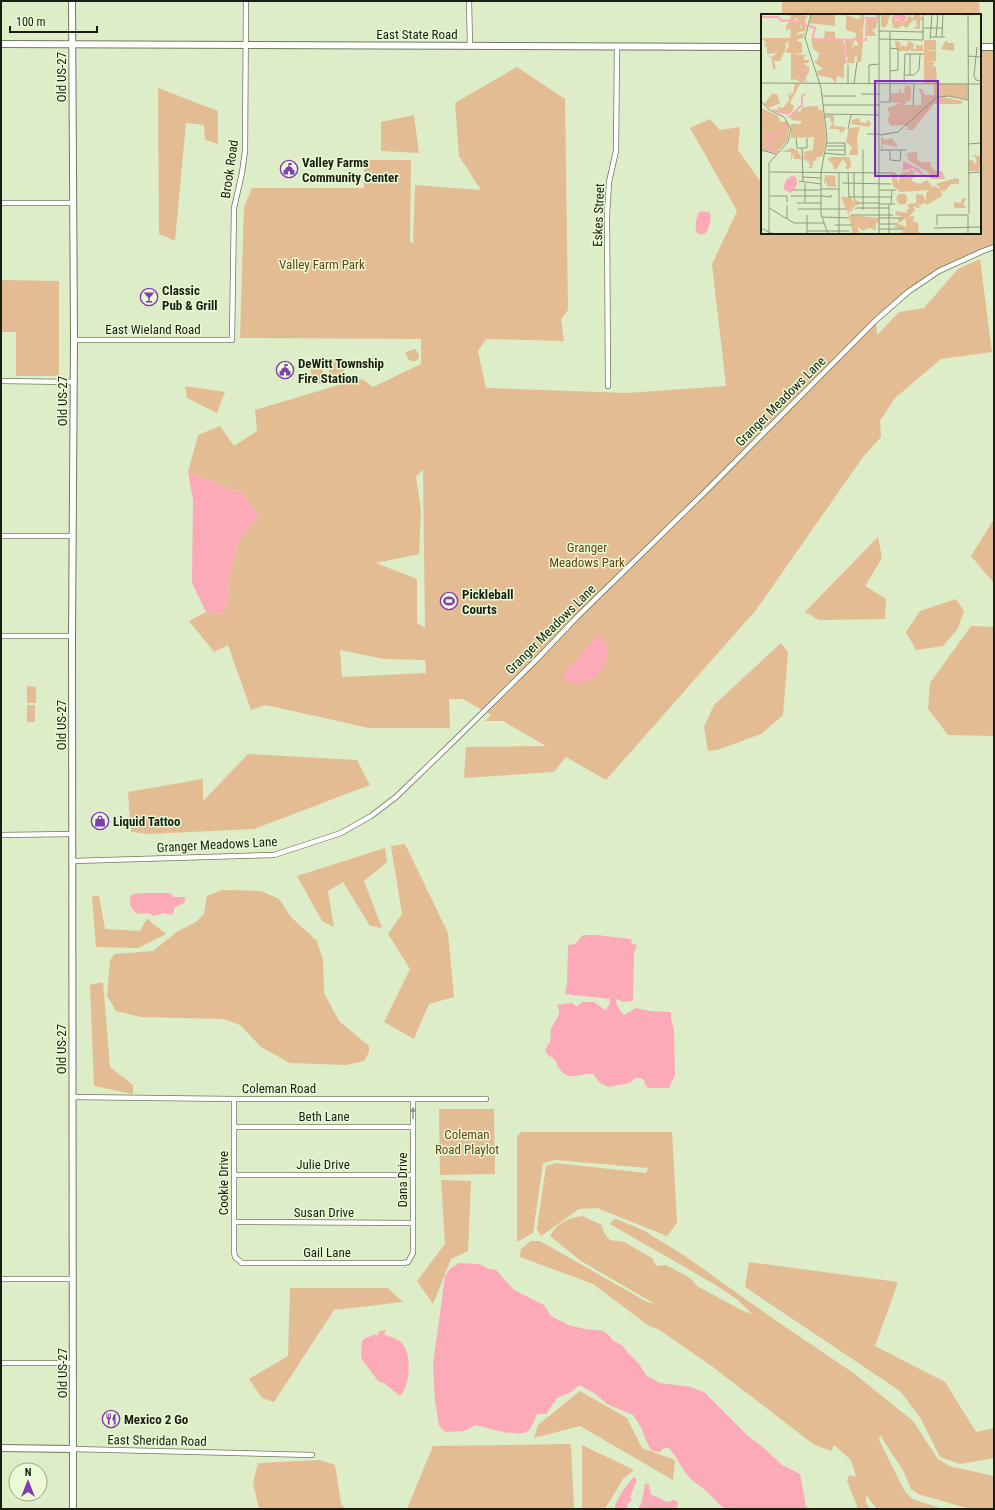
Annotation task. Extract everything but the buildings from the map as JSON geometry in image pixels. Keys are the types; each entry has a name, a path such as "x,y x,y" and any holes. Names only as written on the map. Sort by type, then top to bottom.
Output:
{"main road":[{"name":"Old US-27","path":"72,1 74,340 72,636 73,1509"},
{"name":"East State Road","path":"1,44 761,47"},
{"path":"981,47 994,47"},
{"name":"East Sheridan Road","path":"1,1448 72,1449"}],"street":[{"name":"Brook Road","path":"232,340 234,208 242,173 245,151 246,1"},
{"path":"469,1 470,45"},
{"name":"Eskes Street","path":"608,386 608,214 609,182 611,171 615,162 616,151 616,47"},
{"path":"1,203 73,203"},
{"name":"Granger Meadows Lane","path":"73,861 274,855 341,833 371,816 396,797 463,732 876,320 908,292 939,271 994,247"},
{"name":"East Wieland Road","path":"74,340 232,340"},
{"path":"1,381 73,382"},
{"path":"1,536 73,536"},
{"path":"1,636 72,636"},
{"path":"1,835 73,834"},
{"name":"Coleman Road","path":"73,1097 234,1099 486,1099"},
{"name":"Cookie Drive","path":"234,1099 234,1252 235,1257 242,1263"},
{"name":"Dana Drive","path":"410,1260 413,1254 413,1099"},
{"name":"Beth Lane","path":"234,1127 413,1127"},
{"name":"Julie Drive","path":"234,1175 413,1175"},
{"name":"Susan Drive","path":"234,1222 413,1223"},
{"name":"Gail Lane","path":"242,1263 403,1263 410,1260"},
{"path":"1,1279 73,1279"},
{"path":"1,1363 73,1363"},
{"name":"East Sheridan Road","path":"72,1449 312,1455"}],"green space":[{"path":"782,1 979,1 980,14 782,14"},
{"path":"981,47 994,47 994,247 939,271 908,292 876,320 877,335 899,312 924,308 958,269 980,259 992,352 941,359 895,398 880,421 881,437 863,457 756,610 606,780 566,757 554,772 464,778 466,747 546,746 503,721 485,721 491,715 463,699 449,699 450,728 369,728 266,705 251,710 228,645 214,652 189,621 206,612 223,614 229,599 228,582 240,538 259,516 242,493 188,472 198,435 220,426 234,446 257,431 255,410 342,384 329,384 329,359 344,359 344,384 362,379 373,387 421,364 421,339 240,338 244,207 252,188 364,188 365,160 411,160 410,242 413,243 415,185 481,190 459,156 455,103 517,67 565,99 568,310 561,319 564,341 486,339 478,351 486,388 627,393 726,386 712,264 737,211 690,128 710,119 720,130 740,127 738,150 760,181 761,234 981,234","holes":["423,469 425,628 417,623 417,579 376,563 419,554 421,510 416,477","340,650 384,659 425,660 426,673 342,677"]},
{"path":"158,88 218,111 218,144 205,140 204,125 186,123 175,241 159,234"},
{"path":"414,115 419,153 381,151 381,122"},
{"path":"1,280 59,281 59,376 16,376 16,332 1,332"},
{"path":"415,349 419,354 417,360 409,360 406,352"},
{"path":"311,364 323,364 323,384 311,384"},
{"path":"185,386 225,392 217,413 187,398"},
{"path":"994,519 994,583 971,556"},
{"path":"878,537 882,558 865,586 886,599 885,619 819,620 805,612"},
{"path":"956,599 964,611 958,628 943,646 916,650 906,632 920,611"},
{"path":"971,626 994,627 994,736 948,735 928,709 930,683"},
{"path":"781,643 788,652 783,715 761,734 717,750 708,751 704,727 714,705"},
{"path":"27,686 36,687 36,703 27,703"},
{"path":"27,705 35,705 35,722 27,722"},
{"path":"248,754 357,760 370,785 254,829 148,834 131,832 128,792 203,779 203,801"},
{"path":"405,844 448,933 454,997 429,1004 414,1039 384,1022 410,969 388,934 402,914 391,846"},
{"path":"385,848 387,862 364,881 382,928 370,926 343,882 328,891 334,927 322,921 297,876"},
{"path":"222,890 261,891 279,899 291,917 317,941 323,960 324,993 339,1021 369,1046 369,1052 364,1061 346,1065 290,1063 261,1047 240,1025 224,1019 141,1017 116,1011 107,996 110,960 115,954 153,951 178,931 196,922 204,914 207,896"},
{"path":"92,896 99,896 105,929 140,931 147,919 166,934 138,948 96,947"},
{"path":"103,982 110,1067 133,1085 133,1094 94,1086 90,985"},
{"name":"Coleman Road Playlot","path":"439,1109 494,1109 495,1174 440,1175"},
{"path":"522,1132 672,1132 677,1223 667,1236 597,1208 579,1209 541,1236 537,1229 546,1166 556,1163 646,1173 648,1168 555,1160 543,1163 533,1233 517,1242 517,1136"},
{"path":"441,1180 471,1181 468,1251 451,1259 433,1304 417,1281 445,1244"},
{"path":"582,1216 602,1225 604,1233 610,1240 624,1242 652,1258 656,1266 666,1265 690,1278 697,1286 743,1311 752,1314 738,1300 714,1284 610,1224 616,1219 643,1230 685,1256 775,1320 852,1372 913,1421 938,1459 949,1466 994,1476 994,1509 970,1509 918,1494 911,1489 904,1472 880,1435 879,1440 904,1490 912,1499 943,1509 877,1509 866,1495 866,1503 870,1509 858,1509 847,1481 849,1475 856,1477 851,1460 834,1445 831,1451 813,1444 713,1367 658,1329 649,1326 593,1284 520,1257 521,1249 531,1241 540,1241 647,1302 655,1304 581,1261 550,1236 553,1231 563,1222"},
{"path":"749,1262 898,1282 875,1346 945,1382 976,1432 994,1428 994,1458 960,1464 940,1457 920,1417 900,1391 745,1287"},
{"path":"290,1288 388,1288 403,1302 334,1310 274,1402 262,1398 249,1379 288,1356"},
{"path":"580,1391 627,1418 642,1448 675,1460 673,1480 580,1426 534,1438 538,1425"},
{"path":"571,1444 574,1509 407,1509 433,1446"},
{"path":"582,1445 634,1470 623,1479 605,1509 582,1509"},
{"path":"320,1460 335,1465 341,1503 345,1509 259,1509 253,1483 258,1463"}],"shaded area":[{"path":"702,211 710,213 711,218 706,233 701,235 696,232 696,219 699,212"},
{"path":"188,472 242,493 259,516 240,538 228,582 229,599 223,614 206,612 192,583 193,500"},
{"path":"597,636 600,636 607,645 608,655 604,665 598,674 589,680 580,684 571,683 563,677 567,670"},
{"path":"139,893 170,893 174,897 186,897 184,903 174,908 172,915 164,913 154,916 148,913 138,914 133,910 130,904 131,895"},
{"path":"583,935 631,939 632,944 637,945 634,952 633,1001 624,1002 616,999 616,1001 618,1008 624,1015 636,1008 650,1011 671,1012 674,1030 675,1075 669,1088 646,1087 644,1080 640,1078 635,1078 630,1083 608,1087 600,1083 593,1074 574,1076 566,1075 558,1067 556,1061 546,1052 545,1050 550,1042 551,1029 559,1014 557,1005 573,1003 575,1006 578,1006 582,1002 594,1002 605,1010 609,1006 610,999 565,994 567,984 568,945 575,944"},
{"path":"458,1263 479,1264 489,1269 496,1270 514,1290 544,1305 551,1316 568,1325 603,1331 610,1336 612,1340 623,1346 639,1364 646,1375 660,1383 691,1387 704,1392 747,1435 782,1465 800,1474 806,1506 810,1509 725,1509 691,1479 669,1448 664,1448 660,1452 652,1451 647,1443 642,1429 633,1415 607,1404 594,1393 579,1385 571,1392 557,1398 546,1414 537,1414 528,1431 524,1433 503,1432 476,1425 464,1431 446,1432 439,1426 435,1401 433,1365 445,1276 450,1269"},
{"path":"386,1330 384,1335 401,1342 407,1353 409,1369 408,1377 404,1391 400,1396 384,1383 379,1382 361,1357 362,1341 376,1334 377,1336 380,1331"},
{"path":"634,1477 637,1480 630,1497 632,1500 629,1502 626,1509 614,1509 627,1484"},
{"path":"645,1483 649,1485 651,1495 667,1502 673,1500 677,1501 678,1505 676,1509 638,1509 642,1502"}],"place":[{"name":"Valley Farms Community Center","path":"289,169"},
{"name":"Classic Pub & Grill","path":"149,297"},
{"name":"DeWitt Township Fire Station","path":"285,370"},
{"name":"Pickleball Courts","path":"449,601"},
{"name":"Liquid Tattoo","path":"100,821"},
{"name":"Mexico 2 Go","path":"111,1419"}],"park label":[{"name":"Valley Farm Park","path":"322,264"},
{"name":"Granger Meadows Park","path":"587,554"}]}
